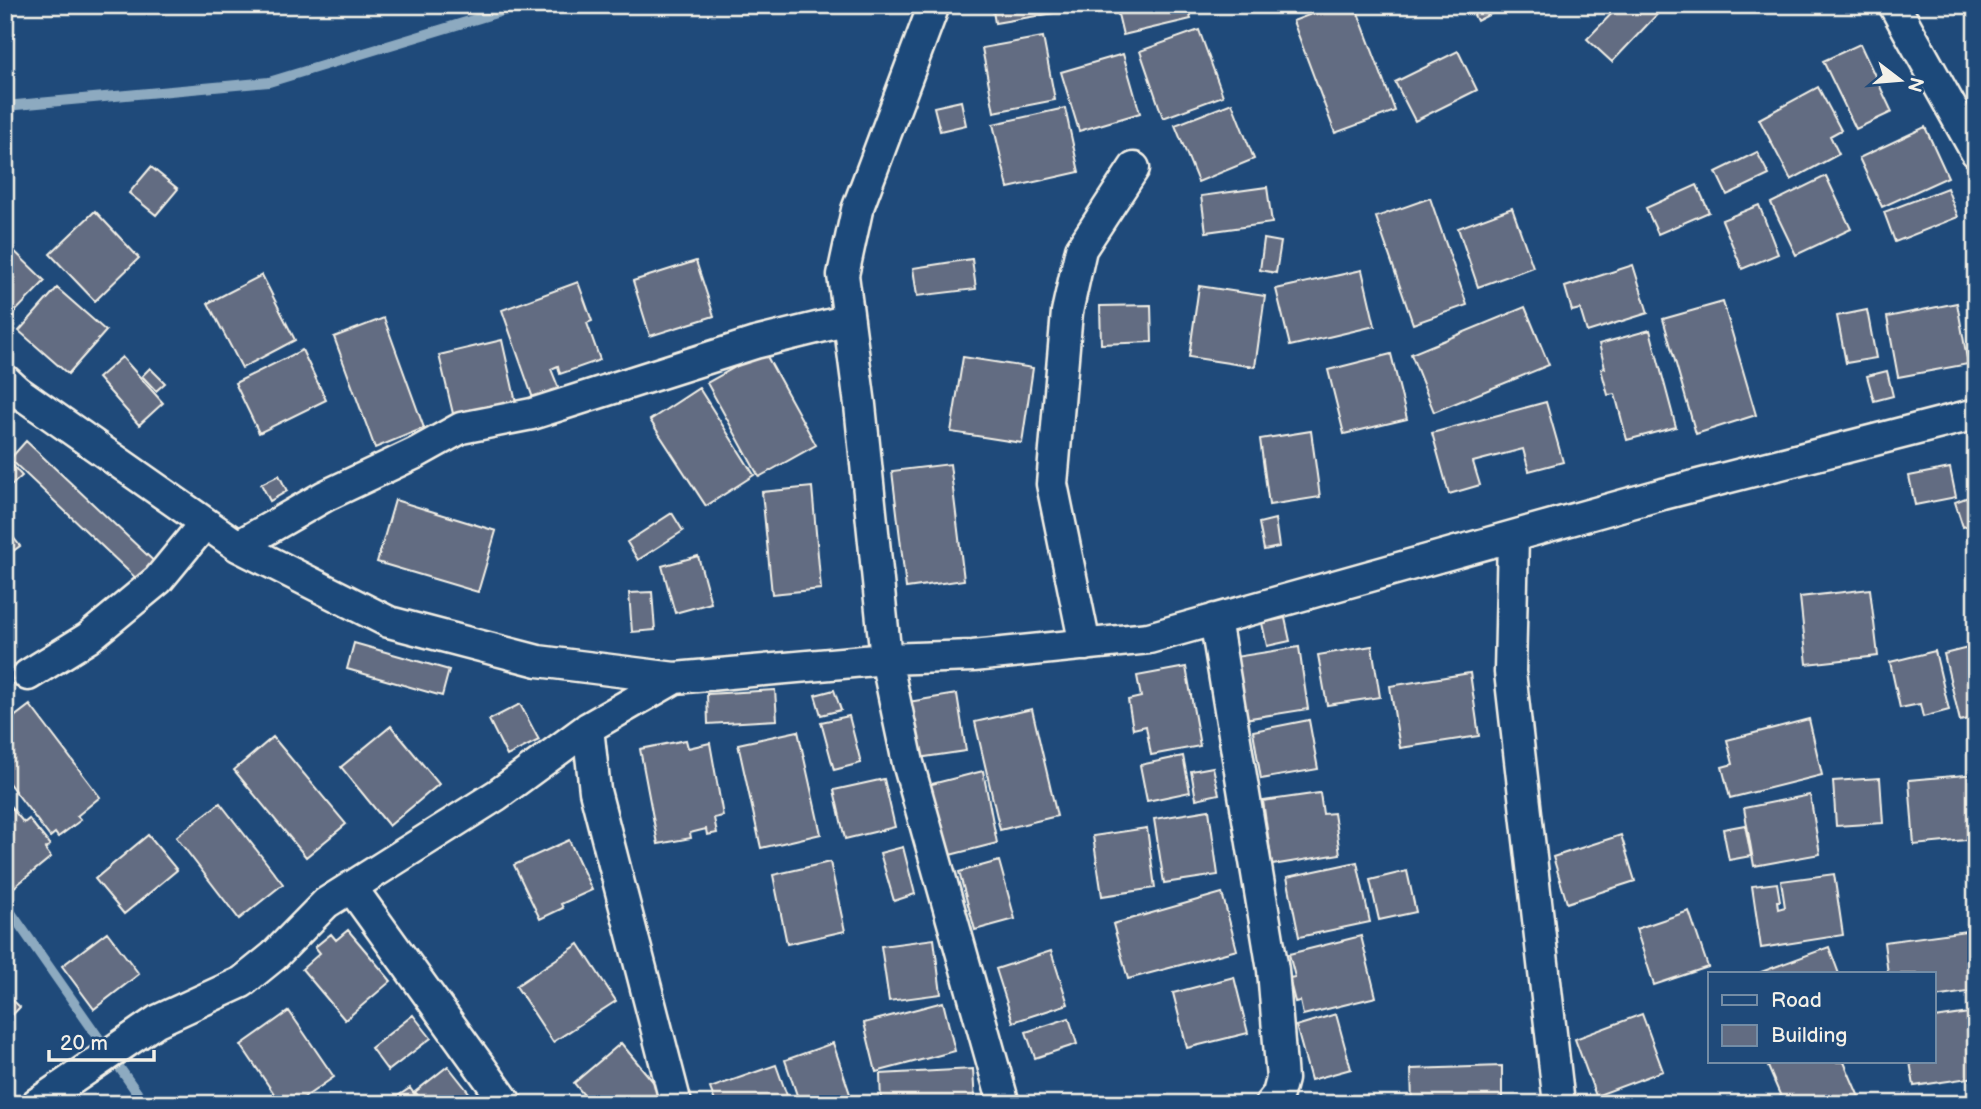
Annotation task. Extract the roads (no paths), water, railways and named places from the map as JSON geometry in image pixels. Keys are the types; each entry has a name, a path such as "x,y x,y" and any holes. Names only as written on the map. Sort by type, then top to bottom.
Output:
{"street":[{"path":"934,5 857,211 844,275 886,659 908,763 1004,1104"},
{"path":"1894,5 1976,152"},
{"path":"1085,645 1052,484 1067,312 1081,249 1134,168"},
{"path":"238,546 325,496 416,453 461,428 532,414 755,343 849,320"},
{"path":"5,380 238,546 389,622 538,661 675,678 886,659 974,656 1149,638 1663,494 1976,414"},
{"path":"28,675 88,638 158,580 205,523"},
{"path":"1513,536 1510,672 1559,1104"},
{"path":"1215,619 1273,970 1282,1079 1278,1094 1270,1104"},
{"path":"36,1104 157,1021 242,982 274,956 326,903 496,795 589,728 675,678"},
{"path":"589,728 595,791 677,1104"},
{"path":"351,887 507,1104"}],"waterway":[{"path":"5,106 269,82 522,5"},
{"path":"5,904 145,1104"}]}
